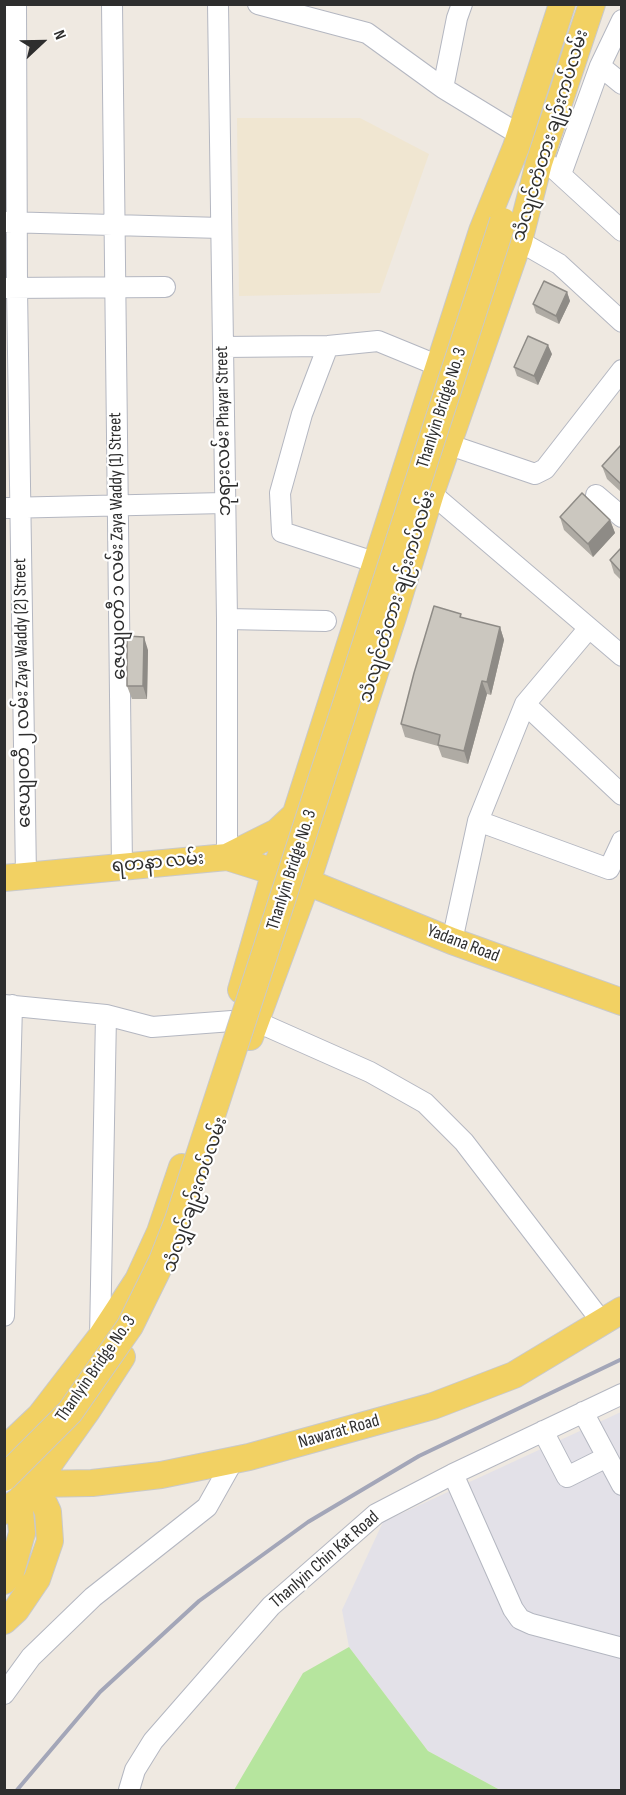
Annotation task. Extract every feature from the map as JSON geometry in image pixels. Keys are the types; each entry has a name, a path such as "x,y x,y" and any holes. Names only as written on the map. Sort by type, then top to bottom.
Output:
{"main road":[{"name":"သံလျင်တံတား ချဉ်းကပ်လမ်း","path":"275,871 377,563 482,231 518,141 562,4"},
{"name":"သံလျင်တံတား ချဉ်းကပ်လမ်း","path":"307,882 393,616 430,493 547,165 592,4"},
{"path":"503,221 518,141"},
{"path":"503,221 547,165"},
{"name":"Thanlyin Bridge No. 3","path":"4,1478 70,1412 130,1326 162,1261 178,1220 503,221"},
{"path":"362,607 393,616"},
{"path":"227,857 277,832 296,813"},
{"name":"ရတနာ လမ်း","path":"15,877 227,857 307,882"},
{"name":"သံလျှင်ချဉ်းကပ်လမ်း","path":"16,1497 121,1360 149,1315 169,1275 243,1021 275,871"},
{"name":"Yadana Road","path":"307,882 452,941 621,1002"},
{"name":"သံလျှင်ချဉ်းကပ်လမ်း","path":"4,1450 40,1416 100,1338 138,1280 160,1232 243,1021 307,882"},
{"name":"Nawarat Road","path":"16,1497 92,1483 161,1475 234,1460 443,1402 514,1375 612,1316"},
{"path":"4,1435 40,1416"},
{"path":"4,1464 16,1497 22,1533 11,1572 4,1581"},
{"path":"4,1621 16,1610 37,1579 50,1541 48,1512 16,1497"}],"street":[{"name":"ဇေယျဝတီ ၂ လမ်း Zaya Waddy (2) Street","path":"15,877 10,222 16,4"},
{"name":"ဇေယျဝတီ ၁ လမ်း Zaya Waddy (1) Street","path":"112,4 122,867"},
{"name":"ဘုရားလမ်း Phayar Street","path":"218,4 227,619 227,857"},
{"path":"258,4 367,33 518,141"},
{"path":"443,88 462,4"},
{"path":"621,20 600,66 547,165 621,231"},
{"path":"600,66 621,84"},
{"path":"10,222 221,228"},
{"path":"519,241 559,264 621,322"},
{"path":"11,288 165,287"},
{"path":"461,297 495,309"},
{"path":"223,346 328,346 378,341 439,366"},
{"path":"328,346 302,414 280,493 282,532 377,563"},
{"path":"447,444 535,474 545,469 621,370"},
{"path":"430,493 621,656"},
{"path":"596,495 621,517"},
{"path":"12,508 224,503"},
{"path":"227,619 326,621"},
{"path":"452,941 478,821 525,704 589,628"},
{"path":"525,704 621,795"},
{"path":"478,821 609,869 621,841"},
{"path":"4,1316 8,1005 106,1015 153,1027 243,1021 370,1072 426,1103 464,1142 612,1316"},
{"path":"100,1338 106,1015"},
{"name":"Thanlyin Chin Kat Road","path":"129,1791 135,1770 153,1740 271,1606 376,1514 453,1474 621,1394"},
{"path":"583,1412 621,1485"},
{"path":"543,1431 567,1477 607,1457"},
{"path":"4,1694 32,1657 93,1597 207,1507 234,1460"},
{"path":"453,1474 513,1609 520,1619 621,1648"}],"shaded area":[{"path":"237,118 360,118 429,154 380,293 239,296"},
{"path":"621,1412 621,1790 500,1790 428,1751 349,1647 342,1610 383,1522"}],"green space":[{"path":"349,1647 428,1751 500,1790 234,1790 303,1673"}],"building":[{"path":"544,281 567,292 556,316 533,304"},
{"path":"528,336 548,345 534,376 514,367"},
{"path":"621,445 621,484 602,466"},
{"path":"582,493 610,520 588,544 560,517"},
{"path":"621,548 621,572 610,560"},
{"path":"434,606 461,614 460,617 500,627 487,682 482,681 464,751 438,745 440,735 401,724"},
{"path":"127,636 144,637 143,686 127,686"}],"railway":[{"path":"17,1790 100,1692 199,1601 308,1522 419,1456 622,1359"}]}
